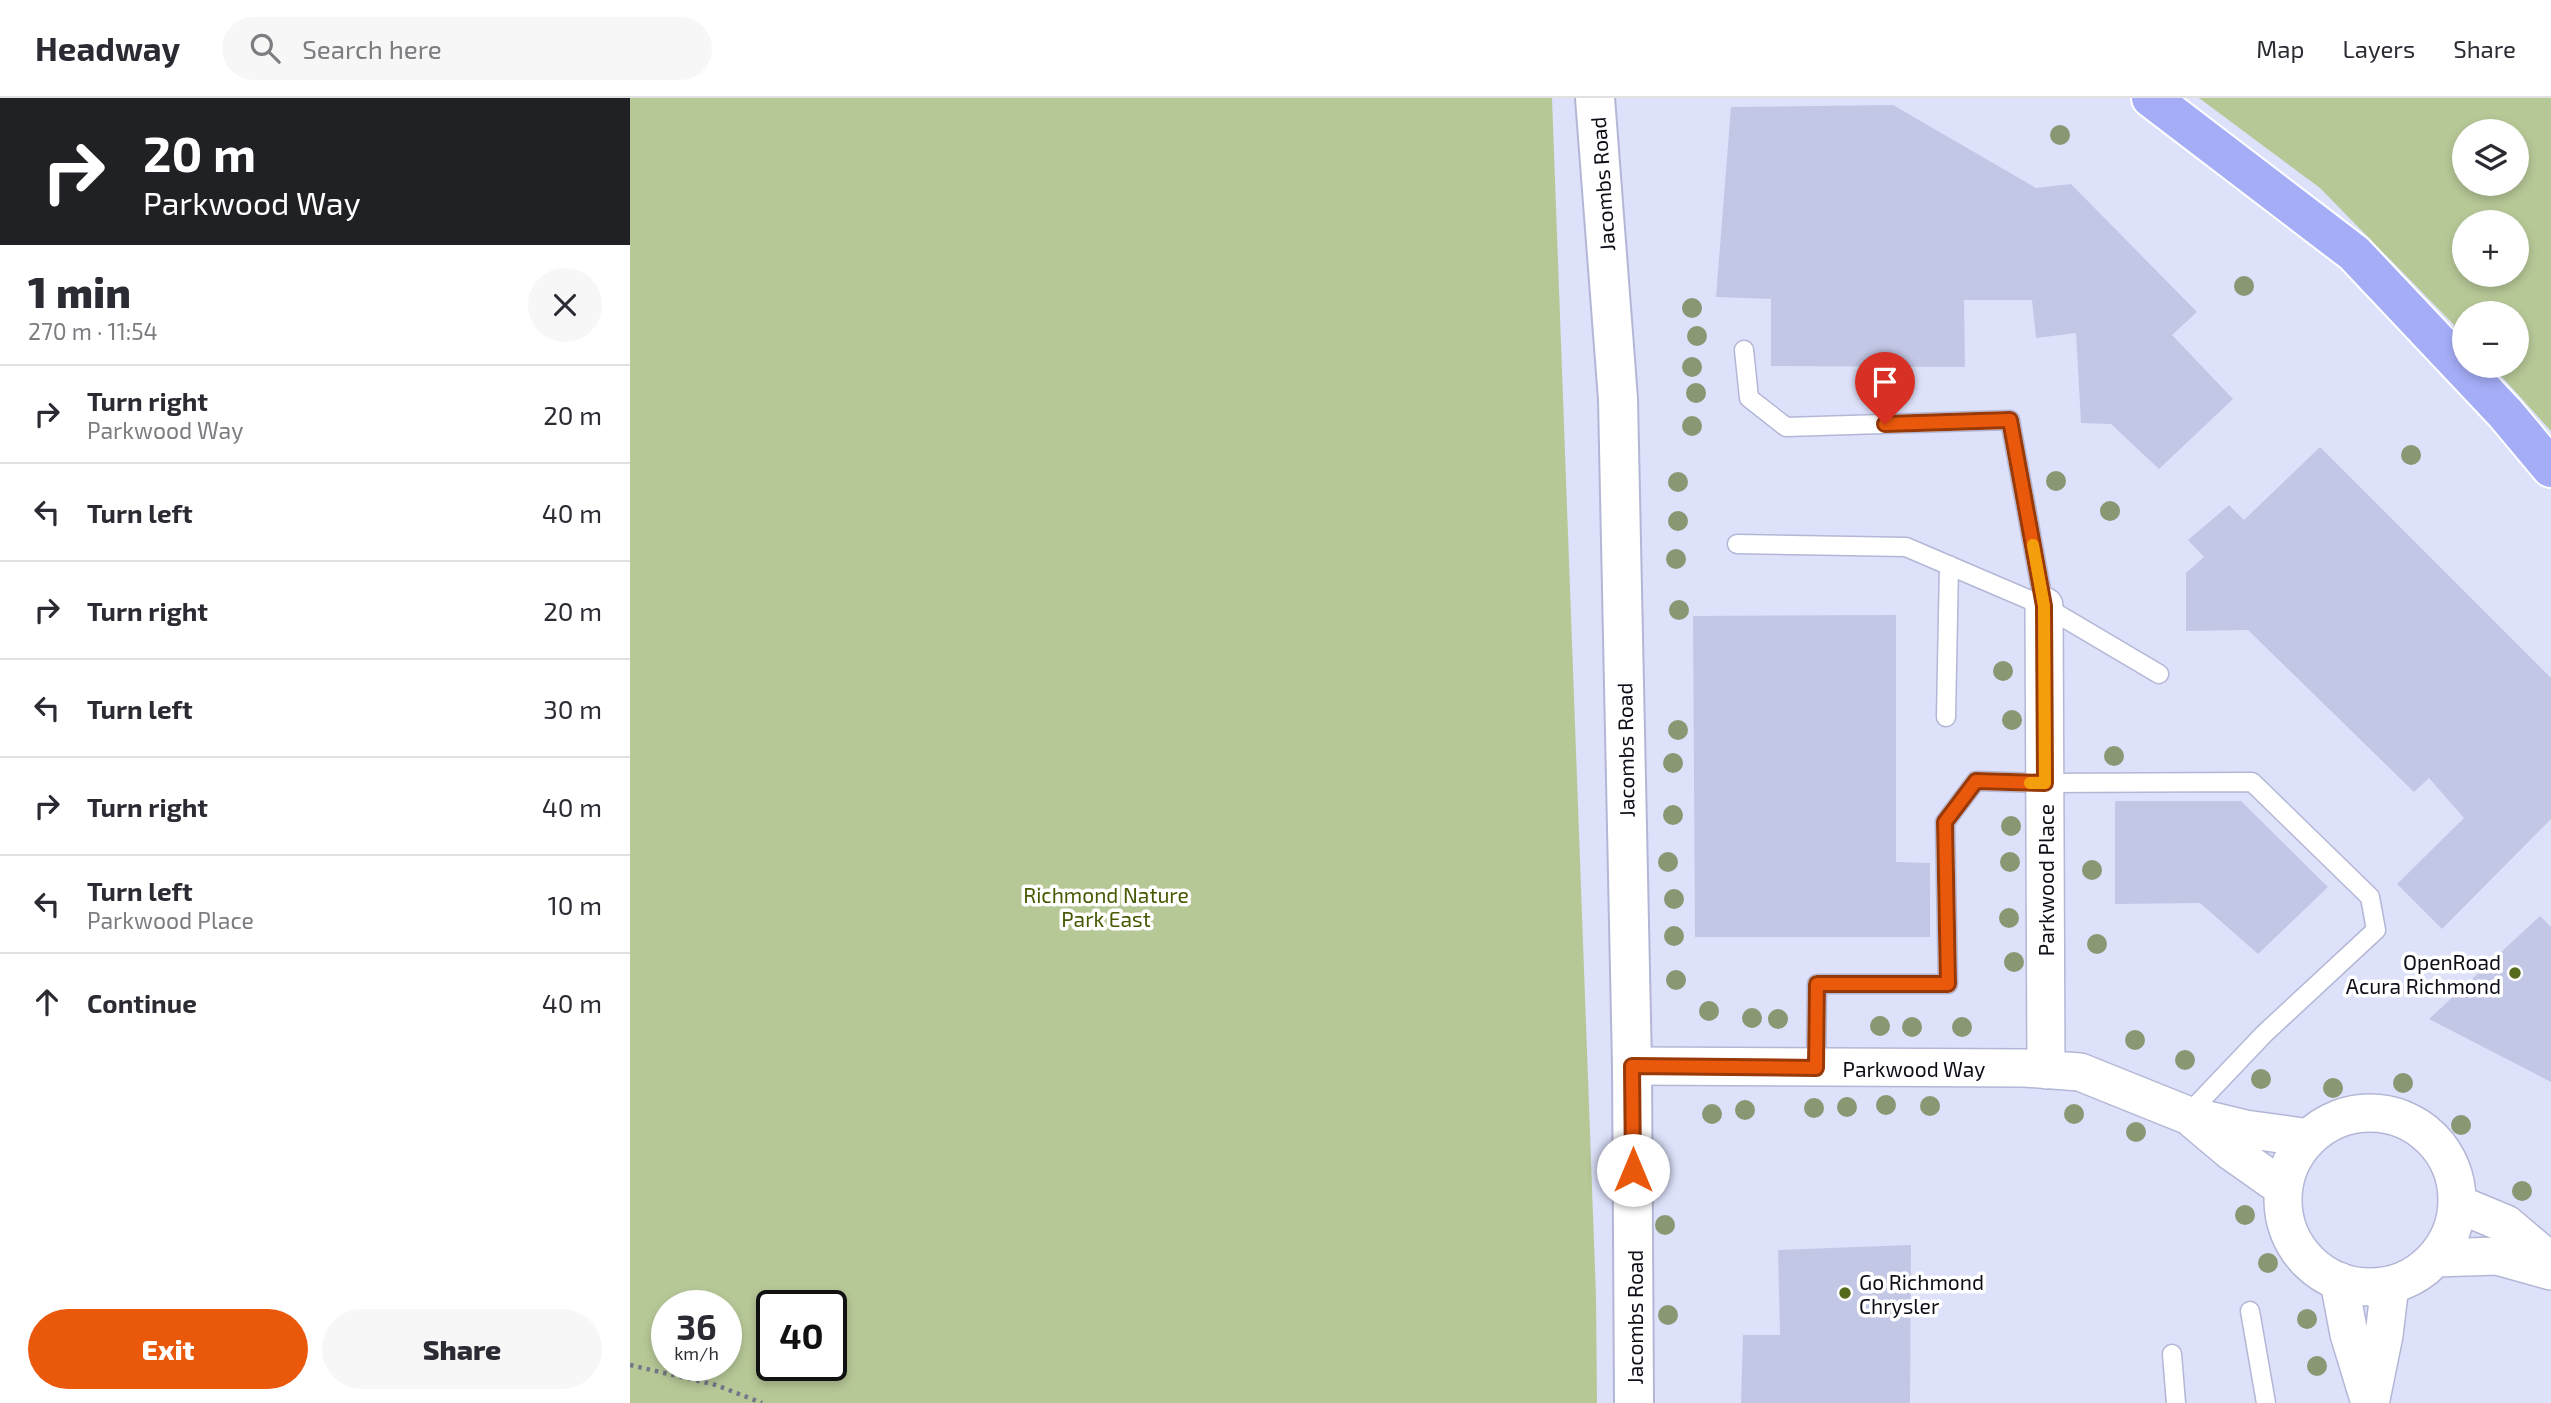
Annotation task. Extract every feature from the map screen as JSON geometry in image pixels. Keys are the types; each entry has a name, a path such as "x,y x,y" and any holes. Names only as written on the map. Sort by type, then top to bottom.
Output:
{"highway":[{"path":"2151,98 2354,253 2505,413 2551,468"}],"street":[{"name":"Jacombs Road","path":"1595,98 1618,399 1632,1066 1634,1403"},
{"name":"Parkwood Place","path":"2044,606 2046,1070"},
{"name":"Parkwood Way","path":"1632,1066 2080,1072 2188,1115 2245,1129 2309,1138"},
{"path":"2360,1113 2379,1113 2414,1125 2430,1136 2451,1167 2458,1203 2455,1223 2435,1258 2422,1270 2390,1285 2356,1286 2318,1270 2302,1254 2290,1234 2284,1212 2284,1188 2292,1161 2309,1138 2324,1126 2360,1113"},
{"name":"Parkwood Way","path":"2188,1115 2232,1152 2284,1188"},
{"path":"2458,1203 2506,1224 2551,1262"},
{"path":"2435,1258 2497,1256 2551,1270"},
{"path":"2339,1281 2350,1334 2370,1403"},
{"path":"2370,1403 2384,1335 2390,1285"}],"lane":[{"path":"1744,350 1749,398 1786,427 2010,420 2044,606"},
{"path":"1737,544 1906,547 2044,606 2160,674"},
{"path":"1946,716 1949,565"},
{"path":"1816,1068 1817,984 1948,984 1945,822 1976,781 2252,782 2370,897 2376,930 2264,1034 2188,1115"},
{"path":"2250,1311 2266,1403"},
{"path":"2172,1354 2176,1403"}],"path":[{"path":"630,1365 716,1385 762,1403"}],"green space":[{"name":"Richmond Nature Park East","path":"630,98 1552,98 1596,1296 1597,1403 630,1403"},
{"path":"2199,98 2551,98 2551,431 2503,378 2529,378 2529,301 2452,301 2452,323 2320,188"}],"building":[{"path":"1893,105 2036,188 2071,184 2197,312 2172,335 2233,399 2159,469 2111,424 2081,423 2076,333 2036,338 2032,300 1964,300 1965,367 1771,366 1771,299 1716,297 1731,107"},
{"path":"2320,447 2551,678 2551,819 2442,929 2397,884 2464,818 2429,778 2414,792 2248,630 2186,631 2186,573 2204,557 2188,540 2229,505 2244,520"},
{"path":"1896,615 1896,862 1930,863 1930,937 1695,937 1693,616"},
{"path":"2115,801 2241,801 2328,887 2258,954 2200,903 2115,904"},
{"name":"OpenRoad Acura Richmond","path":"2540,916 2551,927 2551,1082 2429,1019"},
{"name":"Go Richmond Chrysler","path":"1911,1245 1910,1403 1741,1403 1743,1335 1780,1335 1778,1250"}],"slow traffic":[{"path":"2030,783 2045,783 2044,606 2033,545"}],"place":[{"name":"OpenRoad Acura Richmond","path":"2515,973"},
{"name":"Go Richmond Chrysler","path":"1845,1293"}],"route":[{"path":"1633,1170 1632,1066 1816,1068 1817,984 1948,984 1945,822 1976,781 2045,783 2044,606 2010,420 1885,424"}]}
